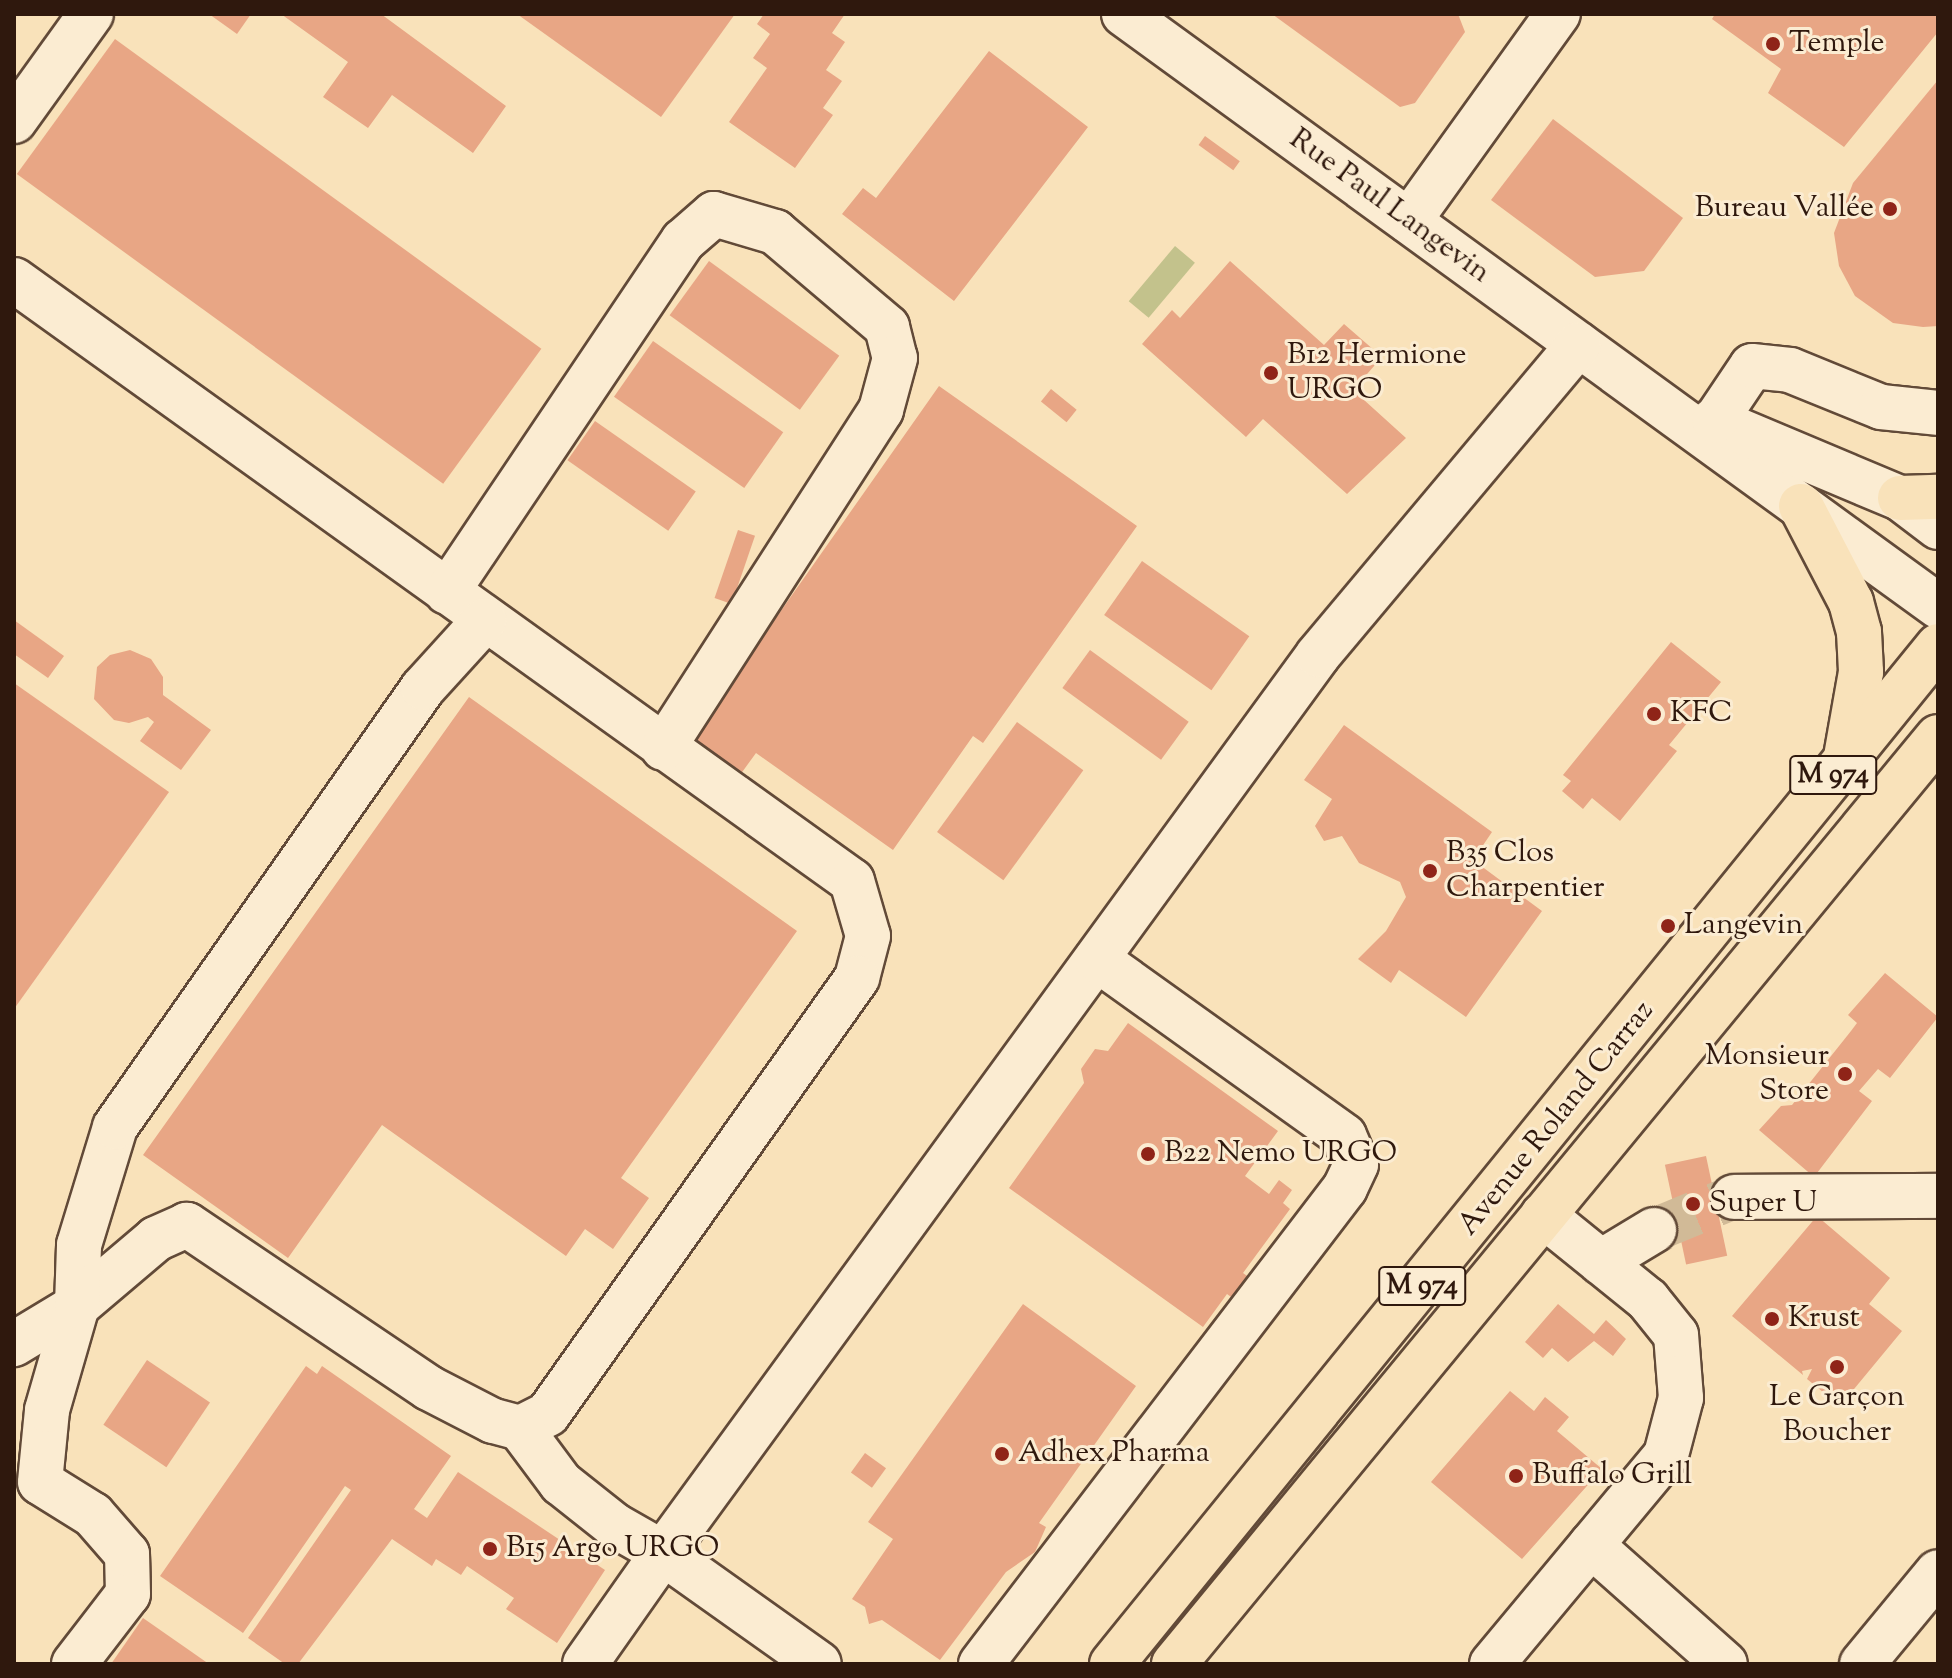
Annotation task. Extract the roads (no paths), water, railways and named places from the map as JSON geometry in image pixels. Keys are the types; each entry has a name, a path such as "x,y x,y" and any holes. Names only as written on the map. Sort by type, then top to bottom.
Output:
{"main road":[{"path":"1801,506 1851,602 1859,632 1861,672 1846,760"},
{"name":"Avenue Roland Carraz","path":"1112,1664 1938,646"},
{"name":"Avenue Roland Carraz","path":"1174,1664 1543,1215 1920,773 1938,737"}],"street":[{"path":"14,121 91,14"},
{"name":"Rue Paul Langevin","path":"1124,14 1578,345 1656,396 1938,606"},
{"path":"1409,221 1558,14"},
{"path":"447,592 683,241 714,214 775,232 887,327 895,358 881,410 663,748"},
{"path":"14,280 411,565 484,621 852,881 868,936 857,978 548,1414 520,1428"},
{"path":"585,1664 1318,655 1578,345"},
{"path":"1715,421 1752,366 1790,370 1881,407 1938,413"},
{"name":"Rue Paul Langevin","path":"1656,396 1919,498 1938,527"},
{"path":"74,1664 128,1594 127,1554 93,1515 40,1482 47,1410 77,1306 79,1245 115,1127 423,688 484,621"},
{"path":"981,1664 1345,1188 1356,1164 1344,1136 1097,959"},
{"path":"1734,1197 1938,1196"},
{"path":"1492,1664 1666,1455 1681,1398 1676,1335 1648,1300 1543,1215"},
{"path":"14,1344 77,1306 156,1239 187,1225 429,1388 493,1421 520,1428 561,1483 614,1525 663,1553 770,1650 819,1664"},
{"path":"1601,1262 1654,1230"},
{"path":"1591,1545 1725,1664"},
{"path":"1862,1664 1938,1572"}],"tunnel":[{"path":"1654,1230 1734,1197"}],"place":[{"name":"Temple","path":"1773,44"},
{"name":"Bureau Vallée","path":"1890,209"},
{"name":"B12 Hermione URGO","path":"1271,373"},
{"name":"KFC","path":"1654,714"},
{"name":"B35 Clos Charpentier","path":"1430,871"},
{"name":"Langevin","path":"1668,926"},
{"name":"Monsieur Store","path":"1845,1074"},
{"name":"B22 Nemo URGO","path":"1148,1154"},
{"name":"Super U","path":"1693,1204"},
{"name":"Krust","path":"1772,1319"},
{"name":"Le Garçon Boucher","path":"1837,1367"},
{"name":"Adhex Pharma","path":"1002,1454"},
{"name":"Buffalo Grill","path":"1516,1476"},
{"name":"B15 Argo URGO","path":"490,1549"}]}
